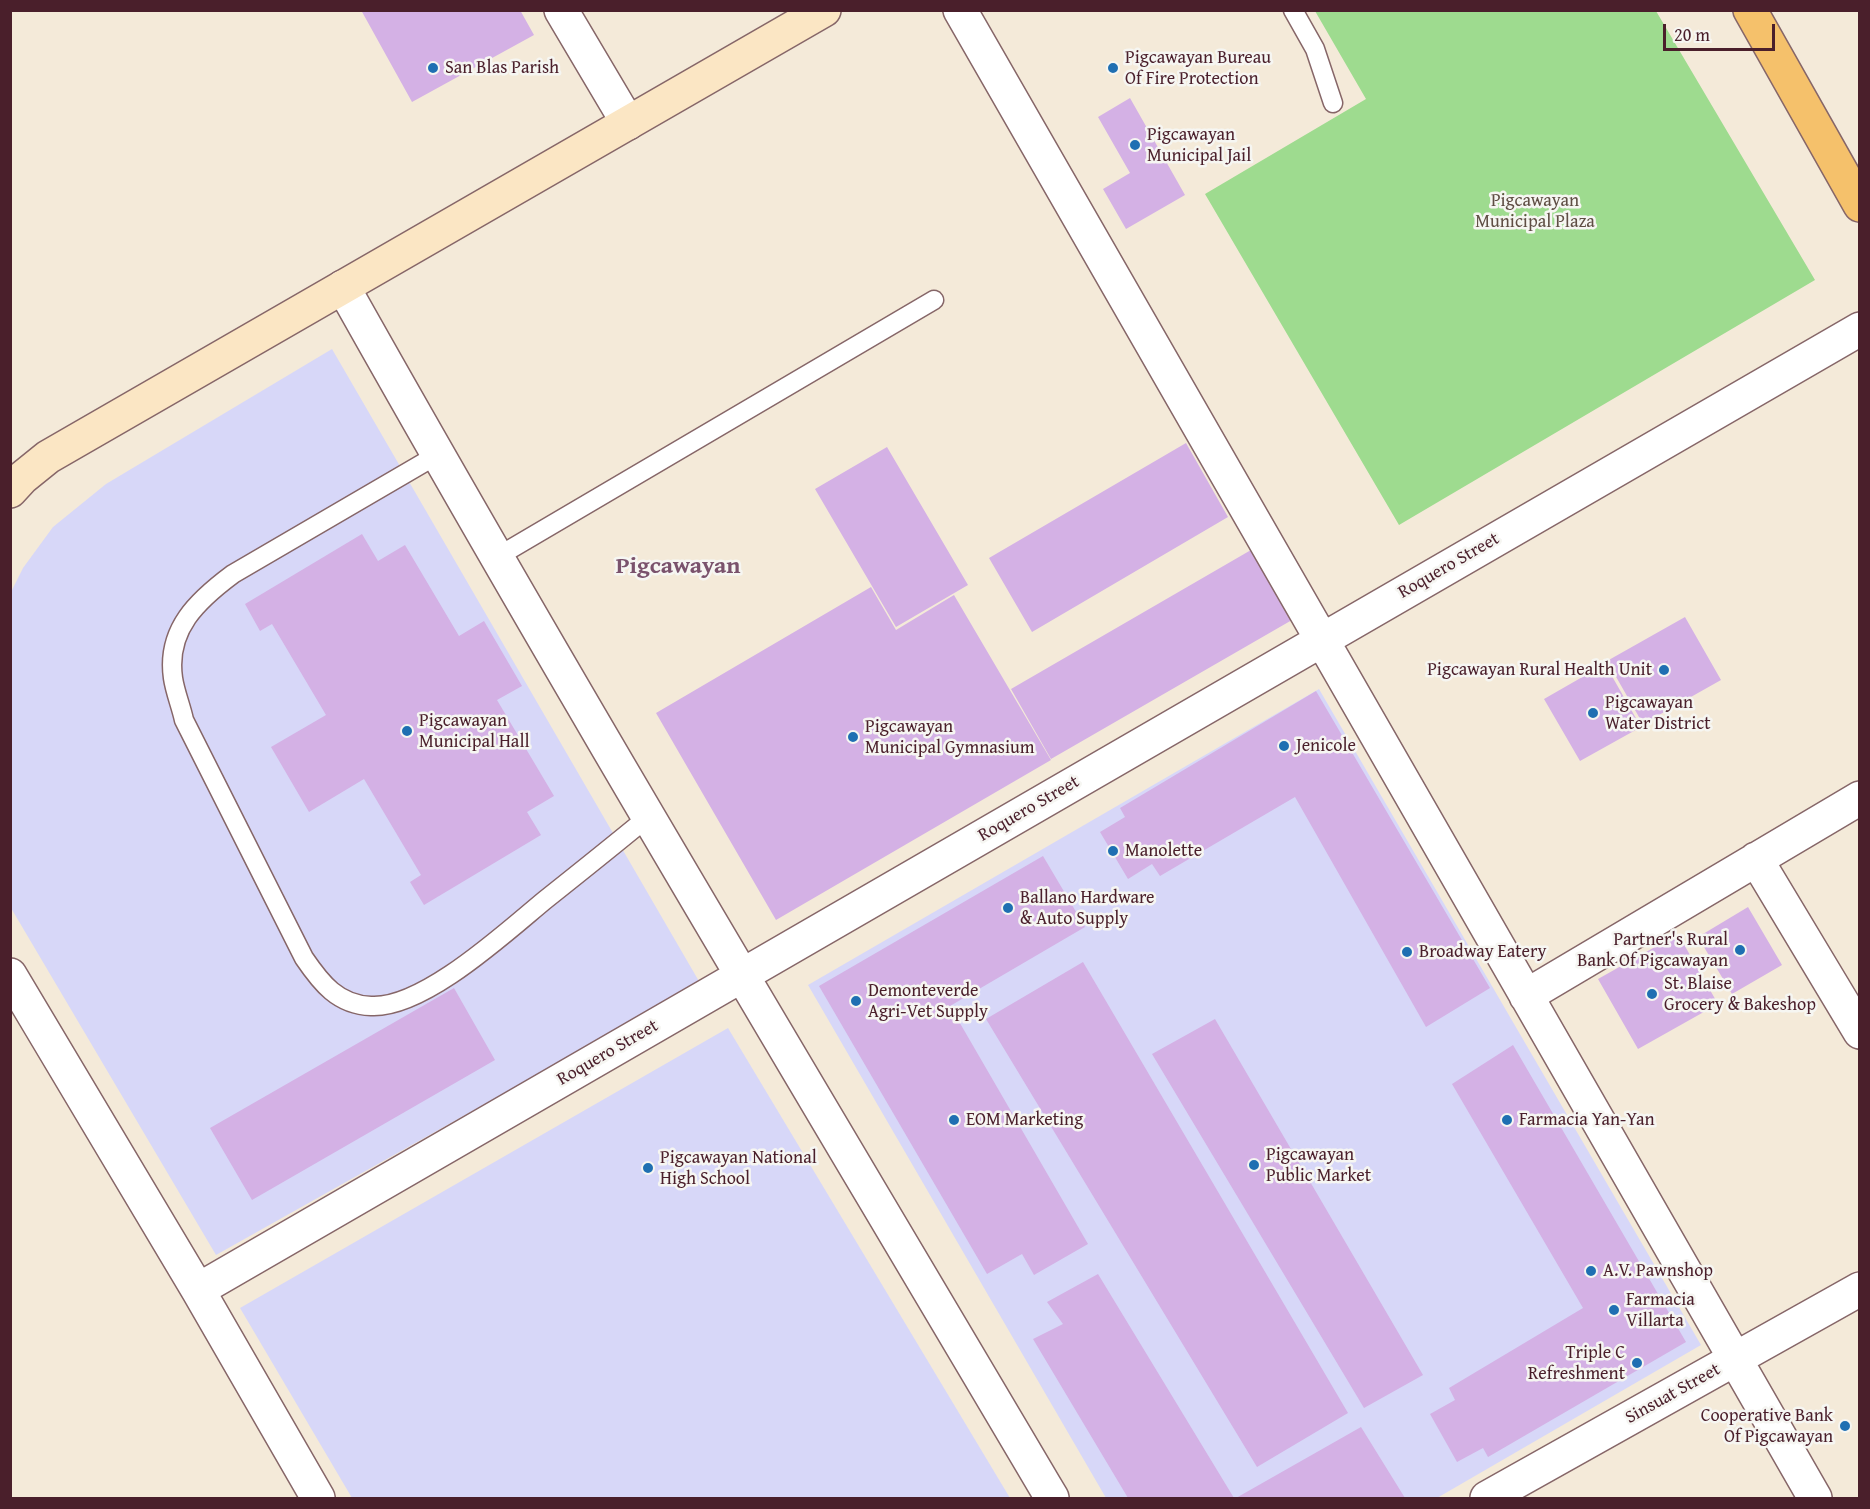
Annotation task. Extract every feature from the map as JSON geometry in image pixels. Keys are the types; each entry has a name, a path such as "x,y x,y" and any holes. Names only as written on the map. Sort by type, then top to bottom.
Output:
{"highway":[{"path":"1750,10 1860,206"}],"main road":[{"path":"10,491 48,457 825,10"}],"street":[{"path":"561,10 628,123"},
{"path":"960,10 1815,1498"},
{"path":"343,287 437,455 648,817 1052,1498"},
{"name":"Roquero Street","path":"198,1290 1860,329"},
{"path":"1526,996 1860,798"},
{"path":"1756,859 1860,1032"},
{"path":"10,975 198,1290 318,1498"},
{"name":"Sinsuat Street","path":"1487,1498 1860,1289"}],"lane":[{"path":"1293,10 1315,49 1333,103"},
{"path":"497,557 934,300"},
{"path":"437,455 225,579 187,614 175,645 173,677 184,720 304,958 324,986 347,1002 372,1007 402,1001 438,982 472,959 648,817"}],"shaded area":[{"path":"332,349 700,983 216,1255 11,908 10,594 23,568 53,527 106,484"},
{"name":"Pigcawayan Public Market","path":"1319,689 1701,1345 1437,1498 1106,1498 808,985"},
{"name":"Pigcawayan National High School","path":"728,1028 1010,1498 352,1498 240,1308"}],"green space":[{"name":"Pigcawayan Municipal Plaza","path":"1315,11 1656,11 1815,280 1399,525 1205,194 1366,99"}],"building":[{"name":"San Blas Parish","path":"361,10 520,10 534,35 412,102"},
{"name":"Pigcawayan Municipal Jail","path":"1130,98 1185,195 1126,229 1103,189 1130,173 1098,117"},
{"path":"1186,443 1228,517 1032,632 989,558"},
{"path":"887,447 968,585 896,627 815,489"},
{"name":"Pigcawayan Municipal Hall","path":"362,534 378,561 405,545 459,636 484,621 522,686 497,700 554,796 527,812 541,835 424,905 410,882 421,875 364,779 309,812 271,747 326,715 272,624 260,631 245,604"},
{"path":"1251,550 1292,620 1051,759 1011,689"},
{"name":"Pigcawayan Municipal Gymnasium","path":"871,587 896,630 954,595 1051,760 776,920 656,713"},
{"name":"Pigcawayan Rural Health Unit","path":"1685,617 1721,680 1643,724 1607,661"},
{"name":"Pigcawayan Water District","path":"1605,664 1641,727 1580,761 1544,699"},
{"path":"1316,691 1490,988 1426,1027 1295,797 1160,876 1152,864 1128,879 1100,832 1125,817 1120,808"},
{"path":"1043,856 1085,927 950,1006 1088,1244 1034,1275 1022,1254 987,1274 819,986"},
{"path":"1748,907 1782,965 1732,994 1698,937"},
{"path":"1678,934 1718,1004 1638,1049 1598,979"},
{"path":"1083,962 1348,1413 1257,1467 986,1019"},
{"path":"454,988 495,1060 252,1200 210,1128"},
{"path":"1215,1019 1423,1375 1364,1408 1152,1054"},
{"path":"1513,1045 1686,1342 1488,1457 1483,1448 1457,1462 1430,1414 1455,1400 1449,1388 1583,1308 1452,1084"},
{"path":"1098,1274 1234,1498 1128,1498 1033,1339 1063,1324 1047,1302"},
{"path":"1361,1427 1405,1498 1236,1498"}],"place":[{"name":"San Blas Parish","path":"433,68"},
{"name":"Pigcawayan Bureau Of Fire Protection","path":"1113,68"},
{"name":"Pigcawayan Municipal Jail","path":"1135,145"},
{"name":"Pigcawayan Rural Health Unit","path":"1664,670"},
{"name":"Pigcawayan Water District","path":"1593,713"},
{"name":"Pigcawayan Municipal Hall","path":"407,731"},
{"name":"Pigcawayan Municipal Gymnasium","path":"853,737"},
{"name":"Jenicole","path":"1284,746"},
{"name":"Manolette","path":"1113,851"},
{"name":"Ballano Hardware & Auto Supply","path":"1008,908"},
{"name":"Partner's Rural Bank Of Pigcawayan","path":"1740,950"},
{"name":"Broadway Eatery","path":"1407,952"},
{"name":"St. Blaise Grocery & Bakeshop","path":"1652,994"},
{"name":"Demonteverde Agri-Vet Supply","path":"856,1001"},
{"name":"EOM Marketing","path":"954,1120"},
{"name":"Farmacia Yan-Yan","path":"1507,1120"},
{"name":"Pigcawayan Public Market","path":"1254,1165"},
{"name":"Pigcawayan National High School","path":"648,1168"},
{"name":"A.V. Pawnshop","path":"1591,1271"},
{"name":"Farmacia Villarta","path":"1614,1310"},
{"name":"Triple C Refreshment","path":"1637,1363"},
{"name":"Cooperative Bank Of Pigcawayan","path":"1845,1426"}],"district":[{"name":"Pigcawayan","path":"678,567"}]}
